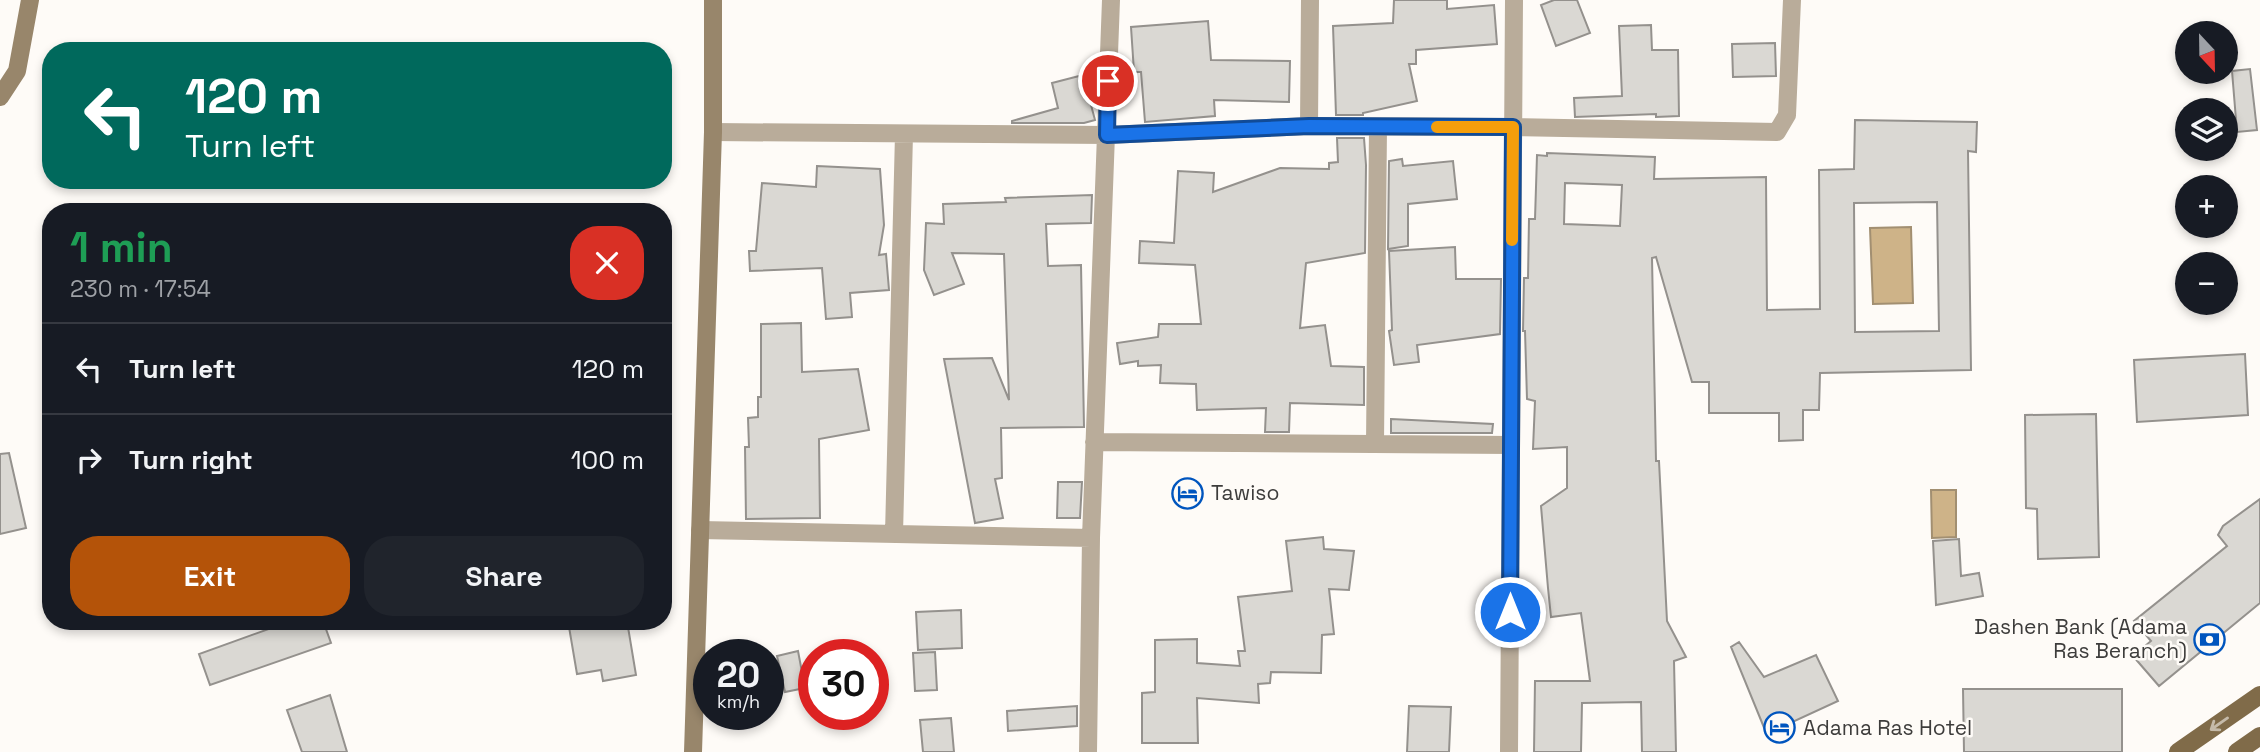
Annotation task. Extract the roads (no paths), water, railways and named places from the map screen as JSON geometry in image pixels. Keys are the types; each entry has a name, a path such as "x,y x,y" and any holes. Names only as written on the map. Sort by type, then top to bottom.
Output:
{"main road":[{"path":"2178,752 2260,695"},
{"path":"2237,752 2260,736"}],"street":[{"path":"0,97 17,71 30,0"},
{"path":"693,752 713,132 713,0"},
{"path":"1088,752 1091,538 1111,0"},
{"path":"1309,126 1310,0"},
{"path":"1509,752 1514,0"},
{"path":"713,132 1107,135 1309,126 1777,132 1787,115 1792,0"},
{"path":"1375,444 1378,127"},
{"path":"894,534 904,134"},
{"path":"1094,442 1511,445"},
{"path":"700,530 1091,538"}],"place":[{"name":"Tawiso","path":"1188,493"},
{"name":"Dashen Bank (Adama Ras Beranch)","path":"2210,639"},
{"name":"Adama Ras Hotel","path":"1780,728"}]}
